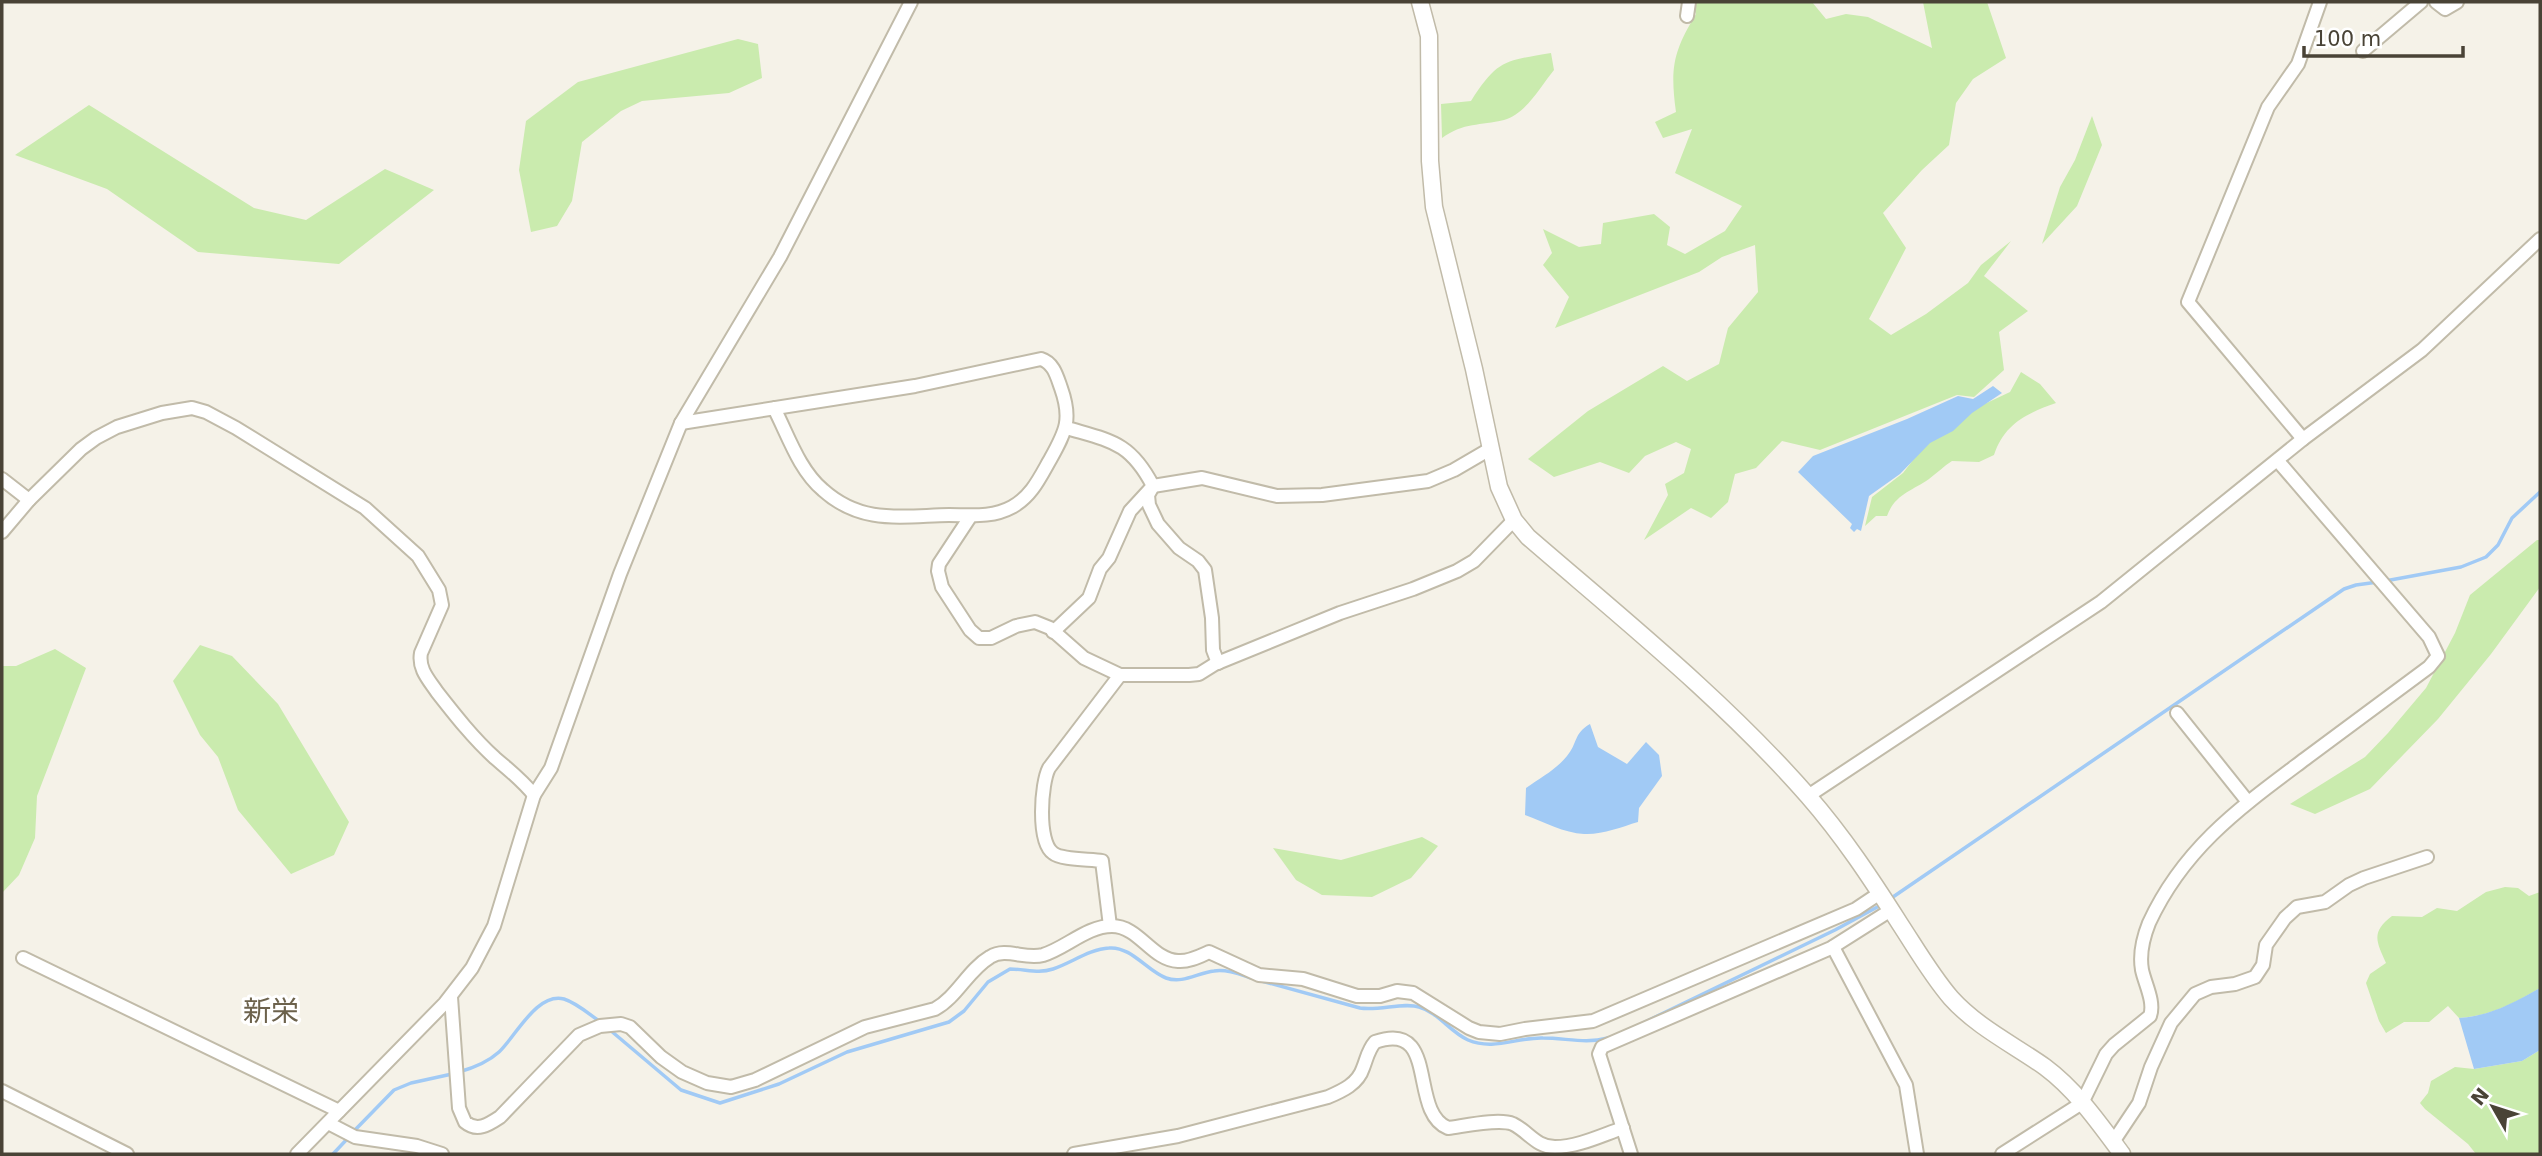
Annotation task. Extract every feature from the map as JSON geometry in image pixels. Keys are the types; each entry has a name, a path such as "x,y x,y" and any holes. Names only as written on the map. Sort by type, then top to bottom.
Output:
{"street":[{"path":"297,1154 451,997 489,939 534,795 551,768 620,574 681,423 780,257 911,2"},
{"path":"1420,2 1425,14 1430,46 1430,161 1434,207 1499,487 1514,520 1528,537 1713,698 1808,796 1852,851 1933,976 1953,1000 1971,1017 2051,1072 2082,1102 2117,1148 2139,1103 2151,1067 2171,1023 2194,994 2211,987 2235,985 2255,976 2261,970 2266,945 2285,918 2298,907 2325,902 2364,878 2427,857"},
{"path":"1688,16 1689,2"},
{"path":"2302,439 2188,302 2268,107 2298,64 2320,2"},
{"path":"2363,51 2421,2"},
{"path":"2436,2 2445,9 2458,2"},
{"path":"1808,796 2101,602 2302,439 2421,350 2540,239"},
{"path":"681,423 774,408 915,386 1041,359 1048,362 1054,370 1065,401 1067,428 1029,494 1005,511 970,517 954,515 892,519 866,514 824,492 808,474 774,408"},
{"path":"2,532 29,500 80,449 117,427 162,413 192,408 206,412 365,508 418,556 439,590 442,605 421,653 421,668 465,728 494,758 523,781 534,795"},
{"path":"1067,428 1113,442 1126,449 1144,469 1153,486"},
{"path":"1052,632 1088,598 1130,511 1153,486 1202,478 1277,496 1322,495 1428,481 1454,471 1490,449"},
{"path":"2001,1154 2082,1102 2106,1054 2145,1021 2151,1011 2142,967 2144,937 2157,908 2193,852 2248,802 2429,667 2438,656 2429,637 2278,461"},
{"path":"2,479 29,500"},
{"path":"1153,486 1149,505 1157,524 1179,548 1205,569 1212,618 1213,650 1218,663"},
{"path":"970,517 939,564 938,571 942,587 970,630 979,638 985,639 1028,622 1035,622 1084,658 1120,675 1199,674 1218,663 1340,613 1457,571 1474,561 1514,520"},
{"path":"1110,926 1102,861 1058,856 1048,848 1043,835 1043,792 1049,768 1120,675"},
{"path":"2176,713 2248,802"},
{"path":"451,997 458,1108 465,1122 477,1128 485,1127 500,1117 579,1035 600,1026 621,1024 630,1027 662,1057 691,1077 719,1085 742,1085 865,1027 935,1009 993,955 1002,953 1023,957 1041,956 1093,931 1110,926 1125,929 1159,954 1175,961 1190,960 1209,952 1259,975 1303,979 1357,996 1380,996 1396,991 1413,993 1469,1028 1500,1034 1593,1021 1856,909 1880,893"},
{"path":"1631,1154 1599,1054 1602,1047 1833,947 1891,910"},
{"path":"1833,947 1906,1085 1917,1154"},
{"path":"23,958 339,1111"},
{"path":"1074,1154 1178,1136 1328,1097 1359,1077 1366,1056 1375,1042 1400,1039 1408,1042 1416,1054 1430,1107 1441,1125 1448,1128 1506,1122 1516,1125 1538,1144 1556,1147 1571,1145 1623,1128"},
{"path":"2,1091 127,1154"},
{"path":"328,1123 355,1137 417,1146 442,1154"}],"green space":[{"path":"1691,2 1812,2 1826,19 1846,14 1868,17 1932,48 1923,2 1987,2 2006,58 1973,79 1956,103 1949,145 1883,213 1906,248 1869,319 1891,335 1926,314 1968,283 1981,265 2011,241 1984,276 2028,311 1999,332 2004,370 1974,397 1957,395 1820,450 1782,441 1756,468 1735,474 1728,502 1711,518 1691,508 1644,540 1668,495 1665,484 1684,473 1691,449 1676,442 1645,456 1629,473 1600,462 1554,477 1528,459 1588,411 1663,366 1687,381 1719,364 1728,328 1758,292 1755,245 1722,257 1699,272 1555,328 1569,297 1543,265 1552,253 1543,229 1579,247 1601,244 1603,223 1654,214 1670,227 1667,245 1685,254 1725,231 1742,206 1675,173 1692,129 1663,138 1655,122 1676,112 1673,83 1675,61 1682,39 1696,14"},
{"path":"738,39 758,44 762,78 729,93 642,101 621,111 582,142 572,201 557,226 531,232 519,170 526,121 578,82"},
{"path":"1551,53 1554,70 1519,112 1504,120 1458,129 1442,138 1441,104 1471,101 1488,77 1504,64"},
{"path":"89,105 254,208 306,220 385,169 434,190 339,264 198,252 107,189 15,155"},
{"path":"2092,116 2102,145 2077,206 2042,244 2060,187 2075,160"},
{"path":"2021,372 2040,384 2056,403 2018,421 2004,435 1994,455 1979,462 1952,461 1899,498 1887,516 1876,516 1865,526 1872,497 1903,473 1927,442 1976,408 2010,392"},
{"path":"2540,540 2540,587 2491,654 2438,719 2370,789 2315,814 2290,804 2365,757 2388,733 2426,688 2455,633 2470,595"},
{"path":"200,645 232,656 278,704 349,822 334,855 291,874 238,810 218,757 200,735 173,681"},
{"path":"55,649 86,668 37,796 35,838 19,875 2,893 2,666 16,666"},
{"path":"1422,837 1438,846 1411,878 1372,897 1322,895 1296,880 1273,848 1341,860"},
{"path":"2505,887 2518,888 2529,896 2540,892 2540,988 2491,1012 2459,1018 2448,1006 2429,1022 2404,1022 2386,1033 2366,983 2370,974 2386,963 2377,937 2385,922 2392,916 2422,917 2437,908 2457,911 2486,892"},
{"path":"2540,1050 2540,1154 2476,1154 2420,1103 2428,1093 2431,1081 2455,1067 2474,1069 2522,1061"}],"water":[{"path":"1993,386 2002,393 1972,413 1953,431 1930,443 1900,474 1869,496 1861,531 1857,529 1854,532 1850,528 1852,524 1798,472 1813,456 1958,396 1973,399"},
{"path":"1590,724 1598,747 1627,764 1646,742 1659,755 1662,776 1639,808 1638,822 1605,832 1584,834 1525,815 1526,788 1563,761 1578,735"},
{"path":"2540,988 2540,1050 2522,1061 2474,1069 2459,1018 2491,1012"}],"waterway":[{"path":"2385,581 2461,567 2486,557 2498,545 2512,518 2540,492"},
{"path":"1890,899 2344,589 2378,582"},
{"path":"1643,1023 1881,905"},
{"path":"610,1030 681,1090 720,1103 779,1084 847,1052 949,1022 964,1011 988,982 1010,969 1048,970 1095,951 1117,948 1132,955 1159,975 1172,980 1219,971 1251,978"},
{"path":"1258,980 1360,1008 1406,1005 1419,1007 1432,1013 1468,1040 1478,1043 1496,1044 1533,1038 1583,1041 1608,1038"},
{"path":"459,1072 495,1056 536,1008 545,1002 564,999 602,1023"},
{"path":"354,1131 394,1090 411,1083 452,1074"},
{"path":"333,1154 349,1137"}],"district":[{"name":"新栄","path":"271,1011"}]}
